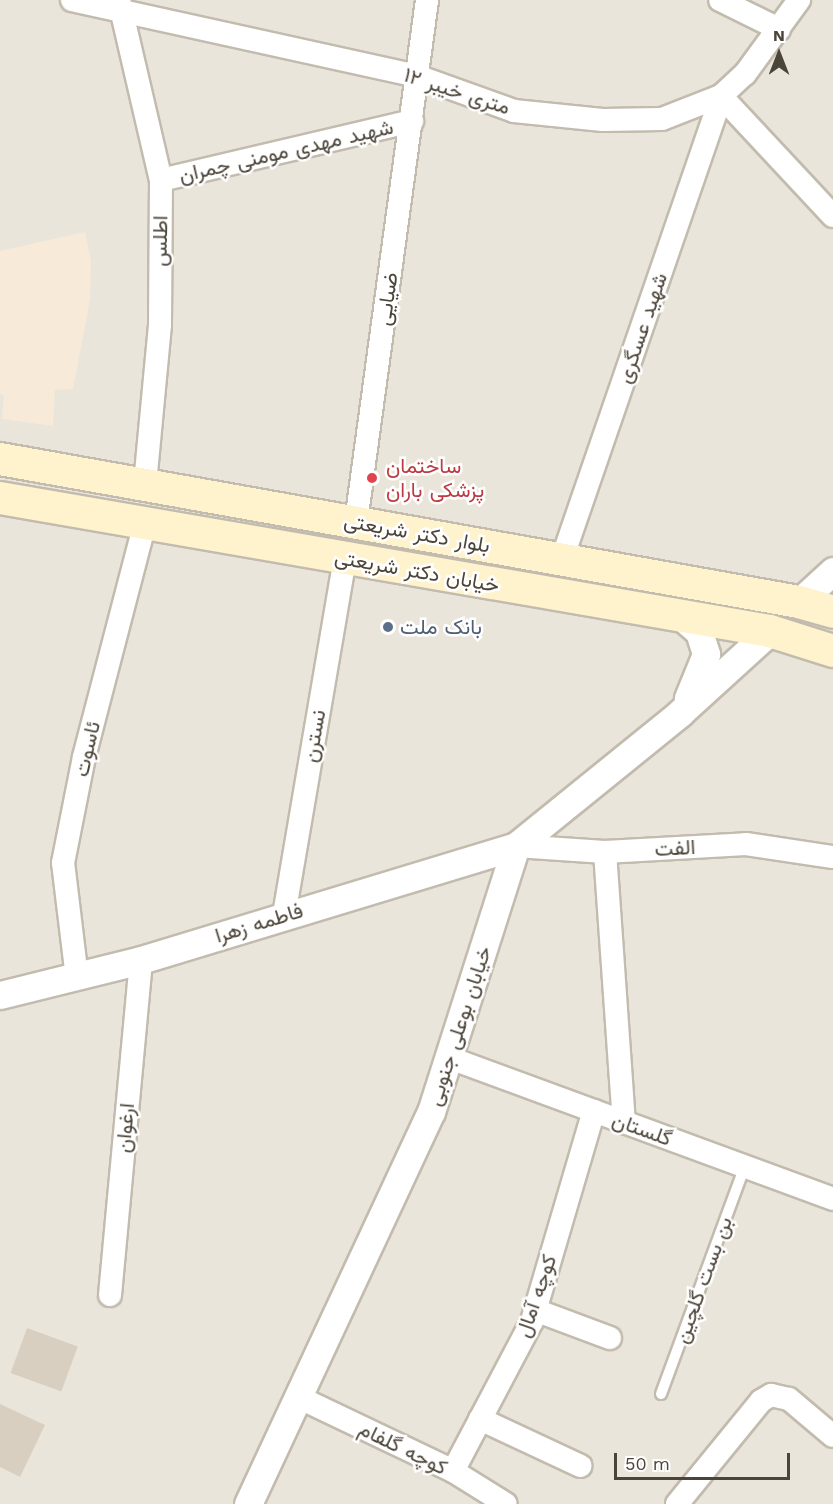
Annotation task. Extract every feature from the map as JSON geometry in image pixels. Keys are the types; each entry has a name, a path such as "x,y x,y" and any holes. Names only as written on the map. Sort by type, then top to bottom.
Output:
{"main road":[{"name":"بلوار دکتر شریعتی","path":"0,459 798,602 833,612"},
{"name":"خیابان دکتر شریعتی","path":"1,501 145,523 770,631 833,651"},
{"path":"770,631 798,602"}],"street":[{"name":"۱۲ متری خیبر","path":"72,0 120,5 417,76 514,111 603,120 662,118 722,96 745,74 799,0"},
{"name":"ضیایی","path":"356,522 427,0"},
{"path":"720,0 779,29"},
{"name":"اطلس","path":"120,5 161,180 160,325 144,485"},
{"path":"722,96 833,216"},
{"name":"شهید عسگری","path":"562,559 722,96"},
{"name":"شهید مهدی مومنی چمران","path":"161,180 412,121"},
{"name":"ئاسوت","path":"77,978 63,863 84,757 145,523"},
{"name":"نسترن","path":"284,915 345,558"},
{"path":"798,602 833,571"},
{"path":"680,713 706,654 699,632 682,617"},
{"path":"516,846 680,713 770,631"},
{"name":"الفت","path":"516,846 605,852 746,844 833,857"},
{"name":"فاطمه زهرا","path":"0,995 77,978 141,960 516,846"},
{"name":"خیابان بوعلی جنوبی","path":"248,1504 431,1112 516,846"},
{"path":"605,852 624,1122"},
{"name":"ارغوان","path":"110,1295 141,960"},
{"name":"گلستان","path":"450,1058 833,1199"},
{"name":"کوچه آمال","path":"453,1471 535,1310 594,1111"},
{"path":"535,1310 610,1338"},
{"path":"677,1504 761,1401 771,1395 789,1399 833,1436"},
{"name":"کوچه گلفام","path":"298,1397 453,1471 506,1504"},
{"path":"480,1419 581,1466"}],"lane":[{"name":"بن بست گلچین","path":"661,1394 745,1166"}],"shaded area":[{"path":"0,0 833,0 833,1504 0,1504"},
{"path":"85,232 91,261 90,300 73,389 55,390 53,426 2,419 4,396 0,394 0,251"}],"building":[{"path":"27,1328 78,1346 61,1392 11,1373"},
{"path":"0,1404 45,1425 20,1477 0,1467"}],"place":[{"name":"ساختمان پزشکی باران","path":"372,478"},
{"name":"بانک ملت","path":"388,627"}]}
